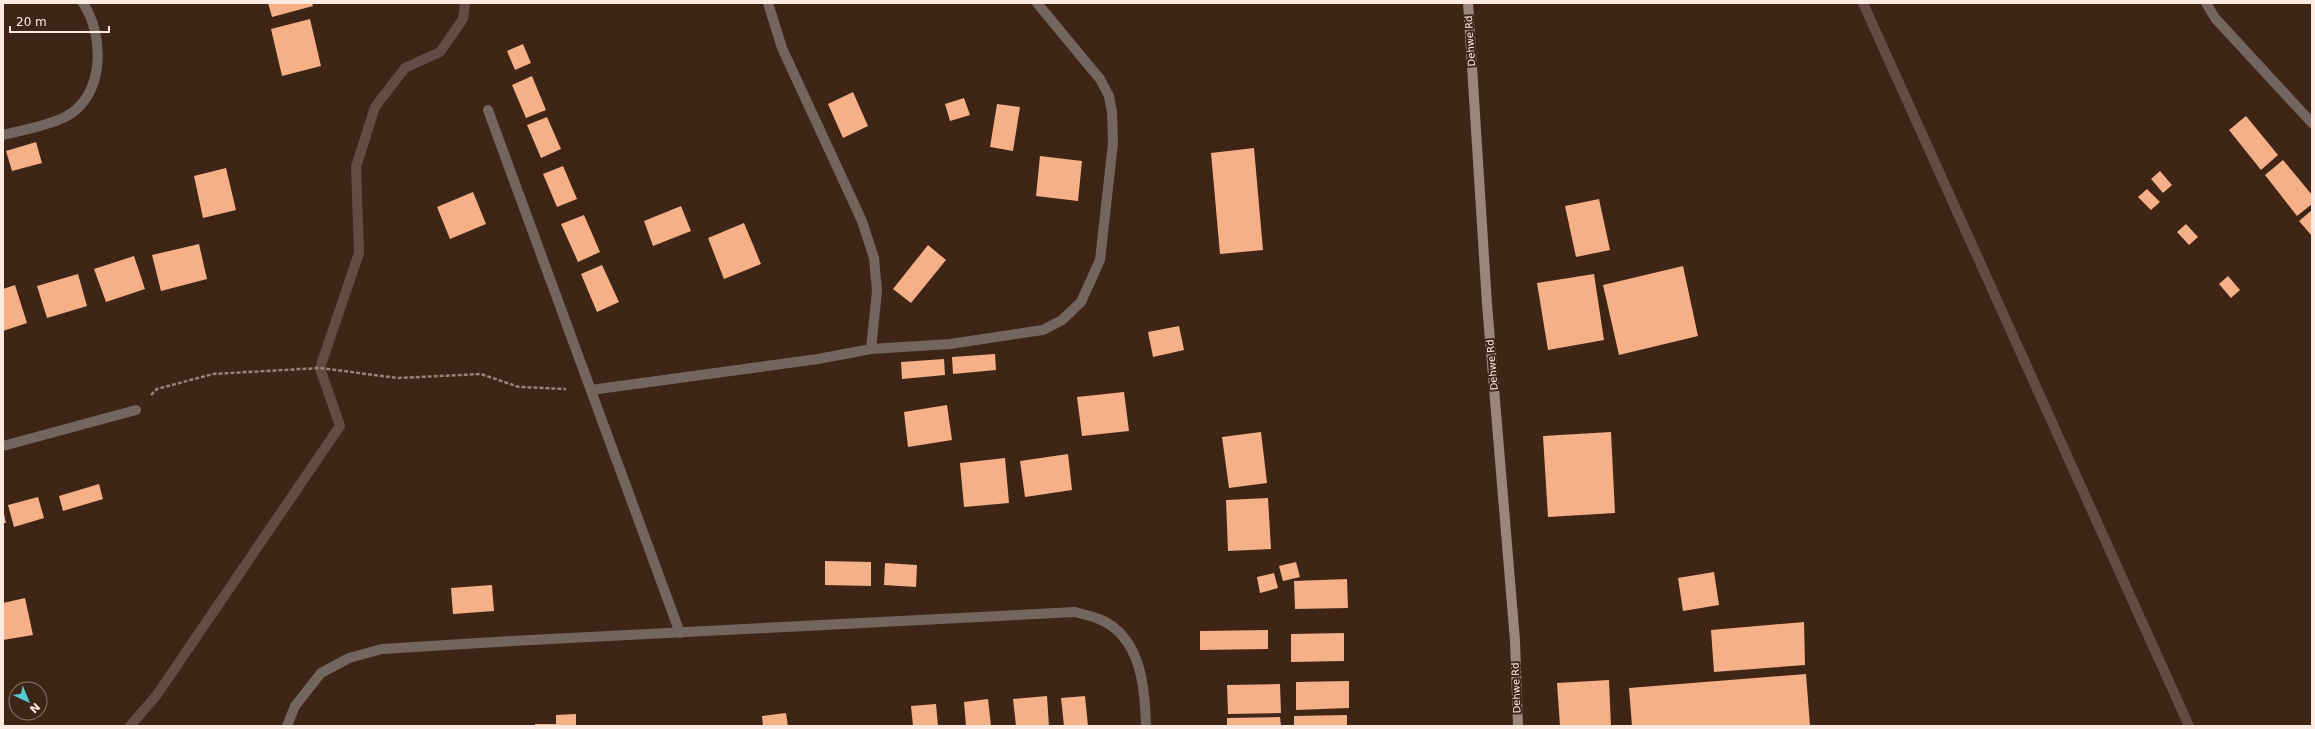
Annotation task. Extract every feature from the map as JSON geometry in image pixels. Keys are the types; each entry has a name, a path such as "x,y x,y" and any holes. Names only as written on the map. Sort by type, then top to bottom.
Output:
{"street":[{"path":"3,135 65,117 86,100 95,79 97,55 96,30 90,13 83,3"},
{"path":"768,3 782,48 862,221 874,258 877,291 871,349"},
{"path":"591,390 818,359 871,349 950,344 1043,330 1062,320 1081,302 1092,281 1100,260 1113,143 1109,96 1100,79 1037,3"},
{"name":"Dehwe Rd","path":"1468,3 1487,304 1515,641 1518,726"},
{"path":"2206,3 2215,18 2312,123"},
{"path":"488,110 680,633"},
{"path":"3,446 136,410"},
{"path":"287,726 295,706 321,673 349,658 382,649 1075,612 1100,619 1120,633 1135,654 1145,694 1146,726"}],"path":[{"path":"136,410 157,389 213,374 320,368 398,378 481,374 519,387 591,390"}],"building":[{"path":"268,3 312,3 313,6 272,17"},
{"path":"310,19 321,66 282,76 271,29"},
{"path":"523,44 531,63 515,70 507,51"},
{"path":"532,76 546,110 526,118 512,85"},
{"path":"853,92 868,126 843,138 828,104"},
{"path":"964,98 970,115 950,121 945,104"},
{"path":"997,104 1020,107 1013,151 990,147"},
{"path":"2246,116 2278,155 2261,170 2229,130"},
{"path":"547,117 561,149 541,158 527,125"},
{"path":"36,142 42,163 12,171 6,151"},
{"path":"1254,148 1263,250 1220,254 1211,153"},
{"path":"1040,156 1082,161 1078,201 1036,196"},
{"path":"2283,160 2312,195 2312,204 2297,216 2265,175"},
{"path":"563,166 577,199 557,207 543,174"},
{"path":"226,168 236,210 203,218 194,176"},
{"path":"2160,171 2172,185 2163,193 2151,179"},
{"path":"2147,189 2160,202 2151,210 2138,197"},
{"path":"473,192 486,224 450,239 437,207"},
{"path":"1599,199 1610,250 1576,257 1565,206"},
{"path":"681,206 691,231 653,246 644,221"},
{"path":"2312,210 2312,236 2299,221"},
{"path":"584,215 600,252 578,262 561,224"},
{"path":"744,223 761,264 724,279 708,238"},
{"path":"2186,224 2198,237 2189,245 2177,232"},
{"path":"199,244 207,279 161,291 152,255"},
{"path":"928,245 946,260 911,303 893,289"},
{"path":"134,256 145,289 106,302 94,269"},
{"path":"602,265 619,302 597,312 581,274"},
{"path":"1683,266 1698,336 1619,355 1603,285"},
{"path":"78,274 87,306 47,318 37,286"},
{"path":"1594,274 1604,340 1548,350 1537,283"},
{"path":"2228,276 2240,290 2231,298 2219,284"},
{"path":"15,285 27,323 3,331 3,289"},
{"path":"1179,326 1184,350 1153,357 1148,332"},
{"path":"995,354 996,370 953,374 952,357"},
{"path":"944,359 945,375 902,379 901,362"},
{"path":"1124,392 1129,431 1082,436 1077,397"},
{"path":"947,405 952,440 908,447 904,412"},
{"path":"1261,432 1267,483 1229,488 1222,437"},
{"path":"1611,432 1615,513 1548,517 1543,436"},
{"path":"1068,454 1072,490 1025,497 1020,461"},
{"path":"1005,458 1009,503 964,507 960,463"},
{"path":"99,484 103,499 63,511 59,496"},
{"path":"38,497 44,518 14,527 8,505"},
{"path":"1268,498 1271,549 1228,551 1226,500"},
{"path":"3,509 6,523 3,523"},
{"path":"825,561 871,562 871,586 825,585"},
{"path":"1296,562 1300,577 1283,581 1279,566"},
{"path":"885,563 917,565 916,587 884,585"},
{"path":"1714,572 1719,605 1683,611 1678,578"},
{"path":"1274,573 1278,588 1260,593 1257,577"},
{"path":"1347,579 1348,608 1295,609 1294,581"},
{"path":"492,585 494,611 453,614 451,588"},
{"path":"25,598 33,635 3,640 3,603"},
{"path":"1804,622 1805,665 1714,672 1711,630"},
{"path":"1268,630 1268,649 1200,650 1200,631"},
{"path":"1344,633 1344,661 1291,662 1291,634"},
{"path":"1806,674 1810,726 1632,726 1629,688"},
{"path":"1609,680 1611,726 1560,726 1557,683"},
{"path":"1349,681 1349,708 1296,710 1296,682"},
{"path":"1280,684 1281,713 1228,714 1227,685"},
{"path":"1047,696 1049,726 1016,726 1013,699"},
{"path":"1085,696 1088,726 1064,726 1061,698"},
{"path":"988,699 991,726 966,726 964,702"},
{"path":"936,704 938,726 913,726 911,706"},
{"path":"786,713 788,726 763,726 762,716"},
{"path":"576,714 576,726 535,726 535,724 556,724 556,715"},
{"path":"1347,715 1347,726 1294,726 1294,716"},
{"path":"1280,717 1281,726 1227,726 1227,718"}],"waterway":[{"path":"130,726 156,696 340,426 320,368 359,253 356,167 375,107 405,68 440,52 463,19 465,3"},
{"path":"1863,3 2189,726"}]}
